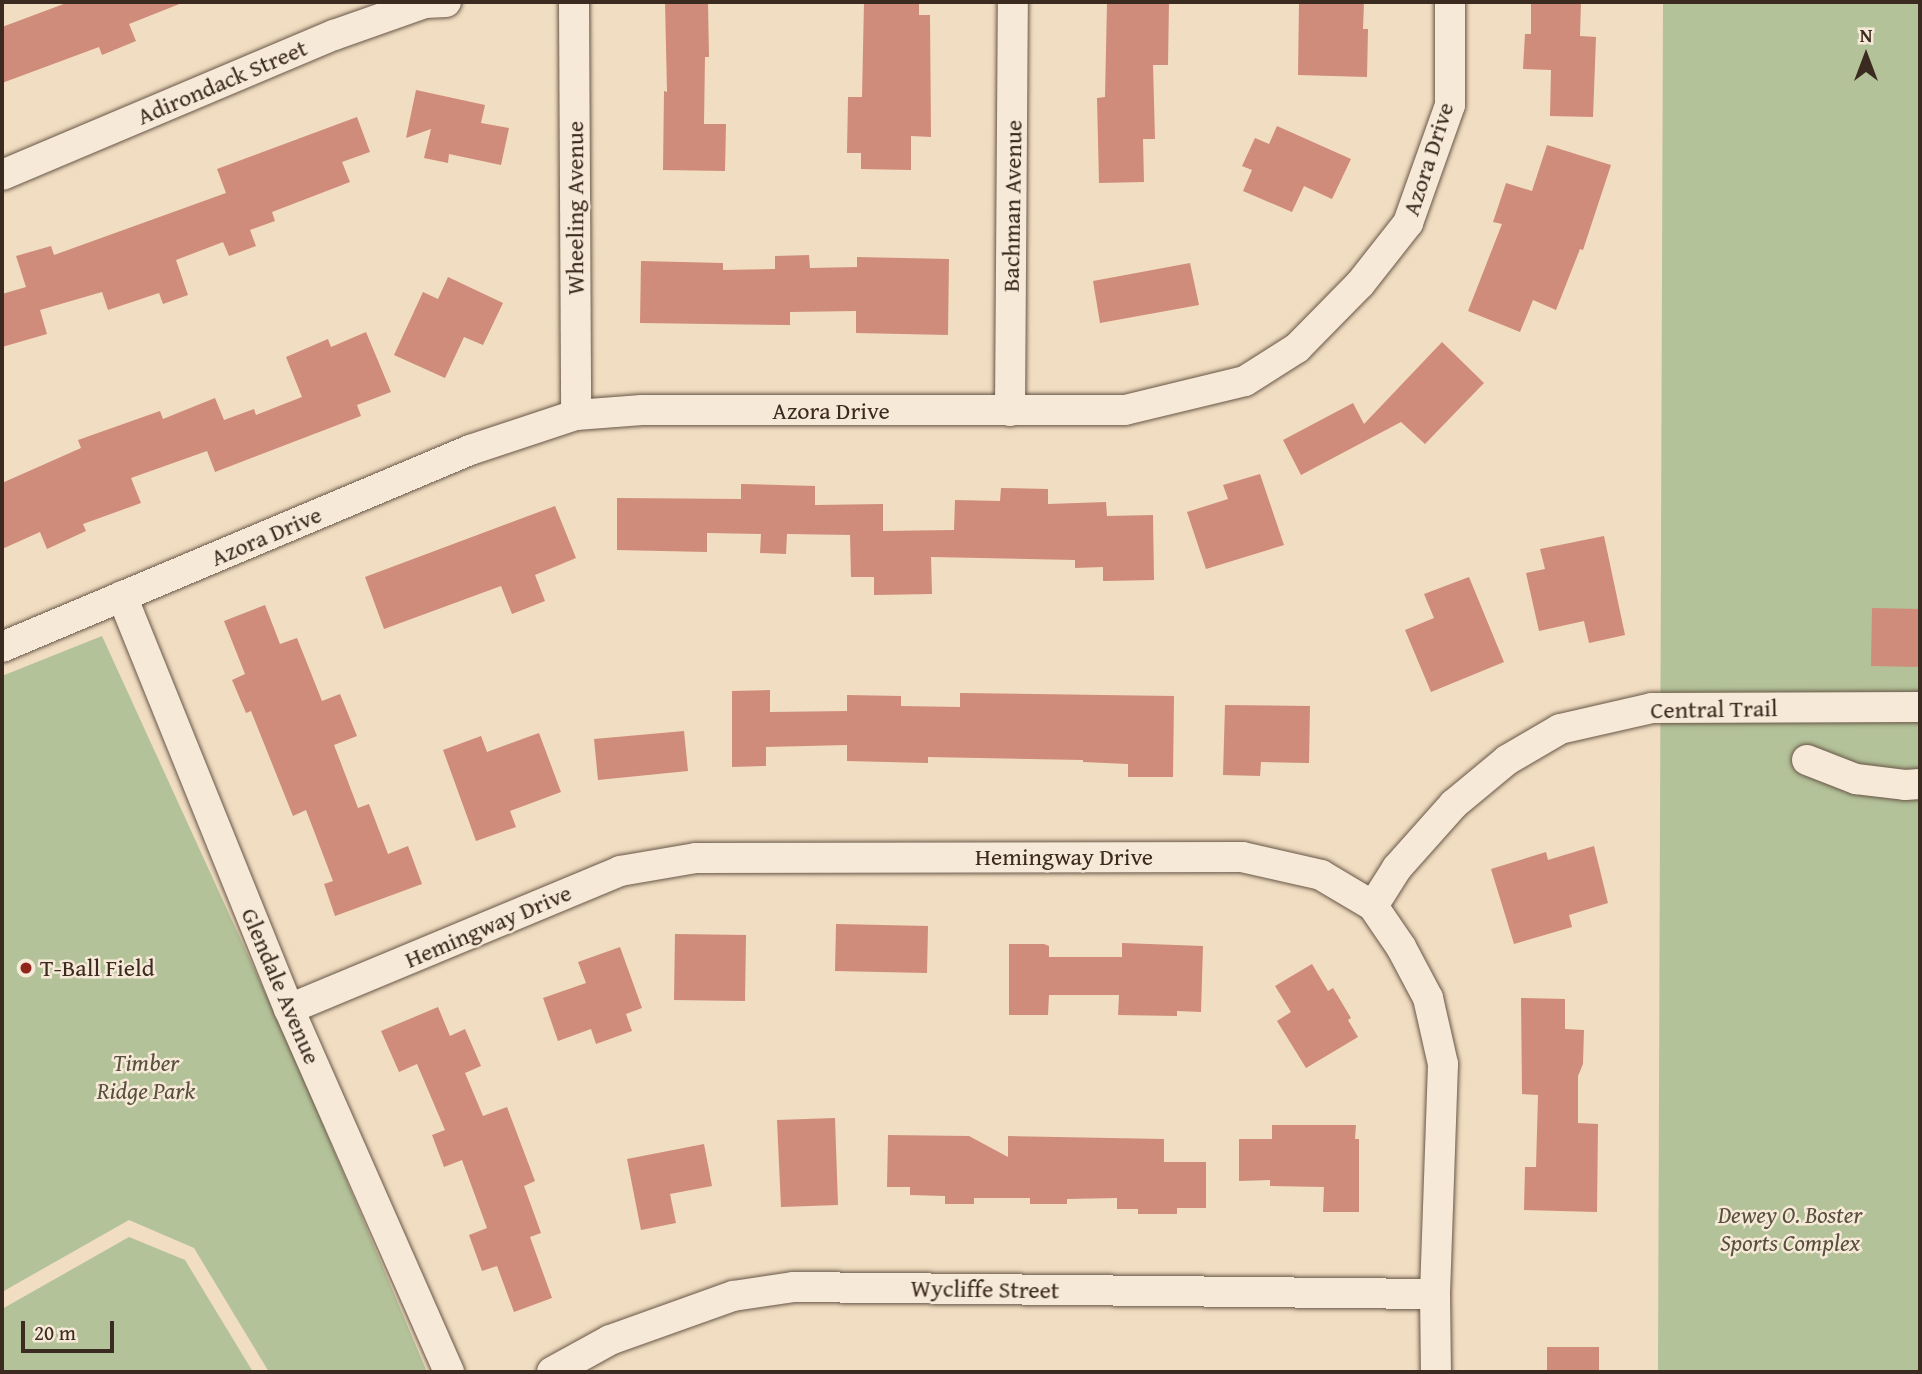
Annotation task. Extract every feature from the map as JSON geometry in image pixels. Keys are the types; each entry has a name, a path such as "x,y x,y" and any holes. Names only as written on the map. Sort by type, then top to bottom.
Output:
{"street":[{"name":"Adirondack Street","path":"2,175 334,35 425,3 446,2"},
{"name":"Wheeling Avenue","path":"574,2 576,415"},
{"name":"Bachman Avenue","path":"1010,411 1013,2"},
{"name":"Azora Drive","path":"2,648 470,450 576,415 642,410 1125,410 1245,381 1297,348 1360,284 1408,223 1450,105 1450,2"},
{"name":"Glendale Avenue","path":"122,596 289,1009 449,1372"},
{"name":"Central Trail","path":"1373,906 1397,867 1454,804 1507,760 1560,729 1652,708 1920,707"},
{"path":"1807,760 1856,779 1920,784"},
{"name":"Hemingway Drive","path":"289,1009 620,871 696,858 1242,857 1321,875 1373,906 1401,947 1428,998 1443,1064 1435,1294 1436,1372"},
{"name":"Wycliffe Street","path":"552,1372 610,1340 733,1296 794,1287 1435,1294"}],"green space":[{"name":"Dewey O. Boster Sports Complex","path":"1663,2 1920,2 1920,1372 1658,1372"},
{"name":"Timber Ridge Park","path":"102,636 295,1058 427,1372 269,1372 194,1248 129,1220 2,1292 2,676"},
{"path":"129,1237 185,1260 253,1372 2,1372 2,1309"}],"building":[{"path":"69,2 182,3 129,24 136,41 102,55 99,47 2,83 2,27"},
{"path":"665,2 708,2 709,57 705,57 704,124 726,124 725,171 663,170 664,91 667,92"},
{"path":"864,2 919,2 919,15 930,15 931,137 911,136 911,170 861,169 861,153 847,153 848,97 862,97"},
{"path":"1107,2 1169,2 1168,65 1153,65 1155,139 1143,139 1144,182 1099,183 1097,98 1105,97"},
{"path":"1299,2 1364,2 1363,29 1368,29 1367,77 1298,75"},
{"path":"1531,2 1581,2 1580,36 1596,37 1593,117 1550,116 1551,70 1523,69 1525,34 1531,34"},
{"path":"416,90 485,105 481,123 509,128 501,165 449,154 448,163 424,158 431,129 406,138"},
{"path":"357,117 370,152 342,162 350,182 272,212 275,221 250,230 256,246 229,256 223,242 176,260 188,295 163,304 159,293 108,310 102,292 40,310 47,334 2,347 2,294 26,287 16,256 51,246 54,255 226,193 217,169"},
{"path":"1277,126 1351,159 1332,199 1304,186 1292,212 1243,191 1252,170 1242,166 1255,138 1269,144"},
{"path":"1547,145 1611,165 1583,250 1580,249 1556,310 1533,300 1520,332 1468,311 1502,224 1493,222 1506,183 1532,191"},
{"path":"809,255 810,268 857,267 857,257 949,259 948,335 856,333 856,311 790,312 790,325 640,323 641,261 723,263 723,270 775,269 775,256"},
{"path":"1190,263 1199,305 1100,323 1093,281"},
{"path":"448,277 503,303 483,345 464,337 445,378 394,355 423,292 438,299"},
{"path":"366,332 391,392 357,405 361,416 215,472 207,451 131,478 141,503 83,524 86,531 47,549 40,532 2,549 2,483 81,448 78,440 160,411 163,419 215,398 224,420 254,409 256,415 302,397 286,357 328,339 331,347"},
{"path":"1442,342 1484,383 1425,444 1401,422 1301,475 1283,440 1353,403 1364,424"},
{"path":"1260,474 1284,545 1206,569 1187,512 1228,499 1223,485"},
{"path":"741,484 815,486 815,505 883,504 883,531 954,530 955,500 1000,501 1001,488 1048,489 1048,504 1106,502 1107,516 1153,515 1154,580 1103,581 1103,567 1075,568 1075,560 931,557 932,594 874,595 874,577 851,577 850,535 787,534 786,554 760,553 761,534 707,533 707,552 617,550 617,498 741,499"},
{"path":"555,506 576,558 535,575 545,601 512,614 501,586 384,629 365,577"},
{"path":"1604,536 1625,635 1589,643 1584,621 1539,631 1526,573 1545,569 1540,549"},
{"path":"1469,577 1504,662 1431,692 1405,630 1434,618 1424,594"},
{"path":"265,605 280,644 297,638 322,701 340,694 357,736 334,745 358,808 369,804 388,854 408,846 422,884 335,916 324,884 333,881 306,810 293,816 251,711 246,713 232,680 245,674 224,621"},
{"path":"1872,608 1920,609 1920,667 1871,666"},
{"path":"770,690 770,712 847,711 847,695 901,696 901,706 960,707 960,693 1174,696 1173,777 1128,777 1128,764 1083,760 928,757 928,763 847,761 847,745 766,747 766,766 732,767 732,691"},
{"path":"1225,705 1310,706 1309,763 1261,762 1260,776 1223,775"},
{"path":"684,731 688,771 598,780 594,739"},
{"path":"539,733 561,792 510,811 516,827 476,841 443,750 481,736 487,752"},
{"path":"1594,846 1608,903 1569,915 1572,927 1514,944 1491,869 1546,852 1548,860"},
{"path":"836,924 928,926 927,973 835,971"},
{"path":"675,934 746,935 745,1001 674,1000"},
{"path":"1122,943 1203,946 1201,1012 1177,1011 1177,1016 1118,1015 1119,995 1049,995 1048,1015 1009,1015 1009,944 1044,944 1049,946 1049,957 1122,957"},
{"path":"620,947 642,1008 626,1014 632,1031 596,1044 591,1029 558,1041 543,998 586,983 578,962"},
{"path":"1312,964 1328,991 1333,988 1351,1018 1348,1020 1358,1037 1306,1068 1277,1021 1291,1012 1275,986"},
{"path":"1521,998 1565,999 1565,1029 1584,1030 1583,1064 1578,1076 1578,1123 1598,1124 1597,1212 1524,1210 1525,1167 1536,1167 1538,1095 1522,1094"},
{"path":"438,1007 450,1036 465,1029 481,1066 465,1073 483,1116 507,1107 535,1181 524,1186 541,1233 530,1237 552,1298 514,1312 497,1266 482,1271 469,1235 487,1228 462,1160 444,1167 432,1135 445,1130 417,1064 399,1072 381,1031"},
{"path":"835,1118 838,1205 781,1207 777,1120"},
{"path":"1272,1125 1356,1125 1355,1139 1359,1139 1359,1212 1323,1212 1324,1187 1270,1186 1270,1180 1239,1181 1239,1139 1272,1139"},
{"path":"888,1135 969,1136 1008,1157 1008,1136 1164,1139 1164,1162 1206,1162 1206,1208 1177,1208 1177,1214 1138,1214 1138,1209 1117,1209 1117,1198 1067,1199 1067,1204 1030,1204 1030,1198 974,1198 974,1204 945,1204 945,1196 910,1195 910,1187 887,1187"},
{"path":"704,1144 712,1186 670,1194 676,1223 641,1230 627,1159"},
{"path":"1547,1347 1599,1347 1599,1372 1547,1372"}],"place":[{"name":"T-Ball Field","path":"26,968"}]}
